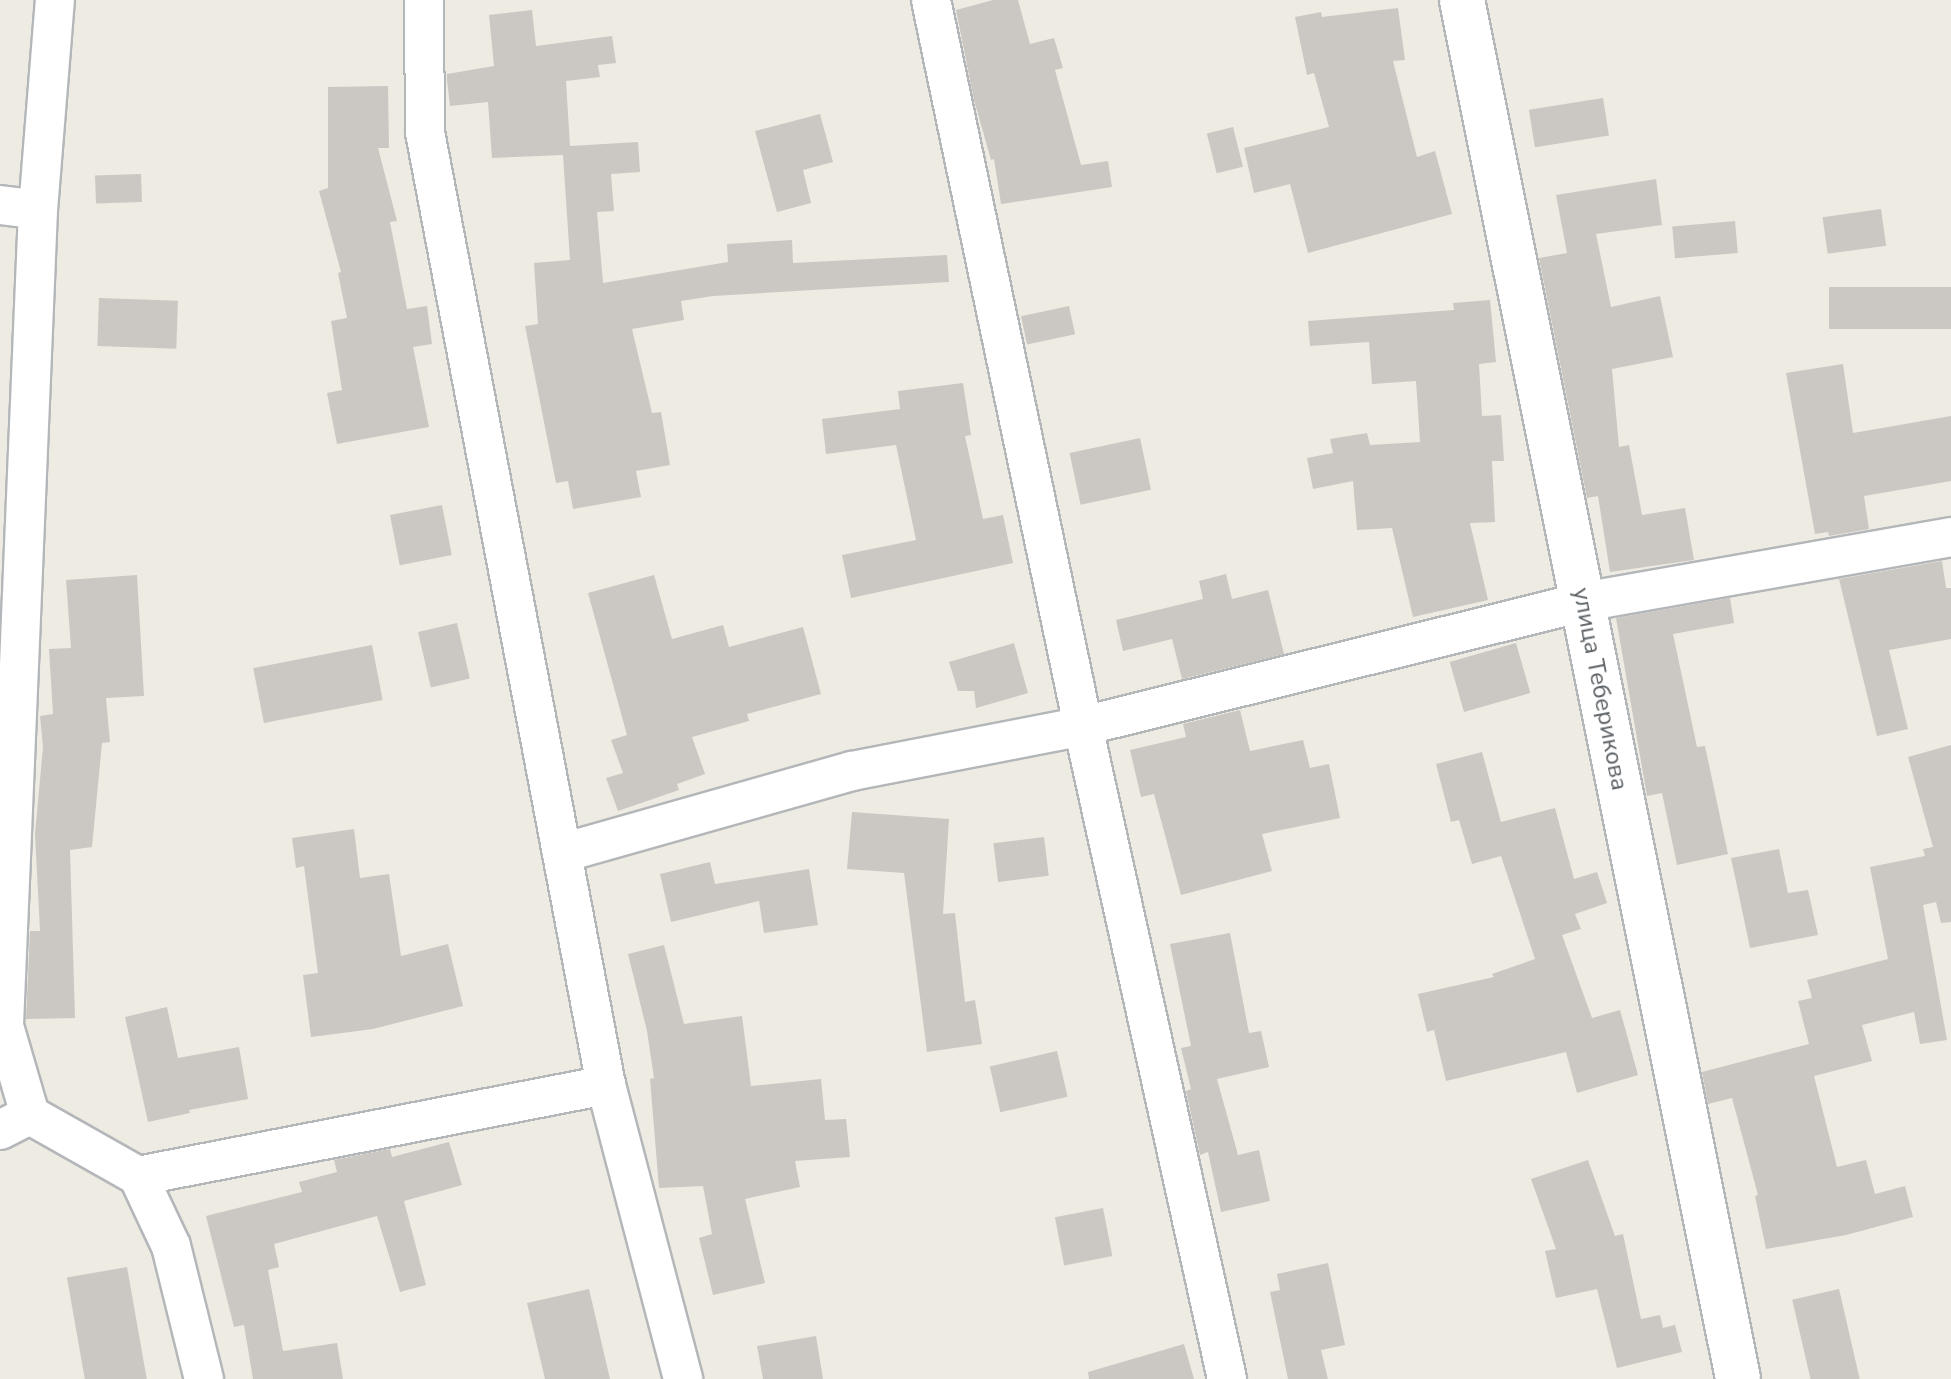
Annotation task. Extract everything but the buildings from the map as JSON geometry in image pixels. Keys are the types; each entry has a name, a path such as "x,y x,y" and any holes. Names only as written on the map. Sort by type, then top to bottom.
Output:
{"street":[{"path":"55,0 38,210 8,722 4,1026 15,1122 138,1176 606,1085"},
{"path":"424,0 425,132 606,1085 683,1379"},
{"path":"931,0 1083,726 1227,1379"},
{"name":"улица Теберикова","path":"1462,0 1738,1379"},
{"path":"0,205 38,210"},
{"path":"562,853 852,771 1083,726 1583,602 1951,537"},
{"path":"138,1176 171,1246 204,1379"}]}
